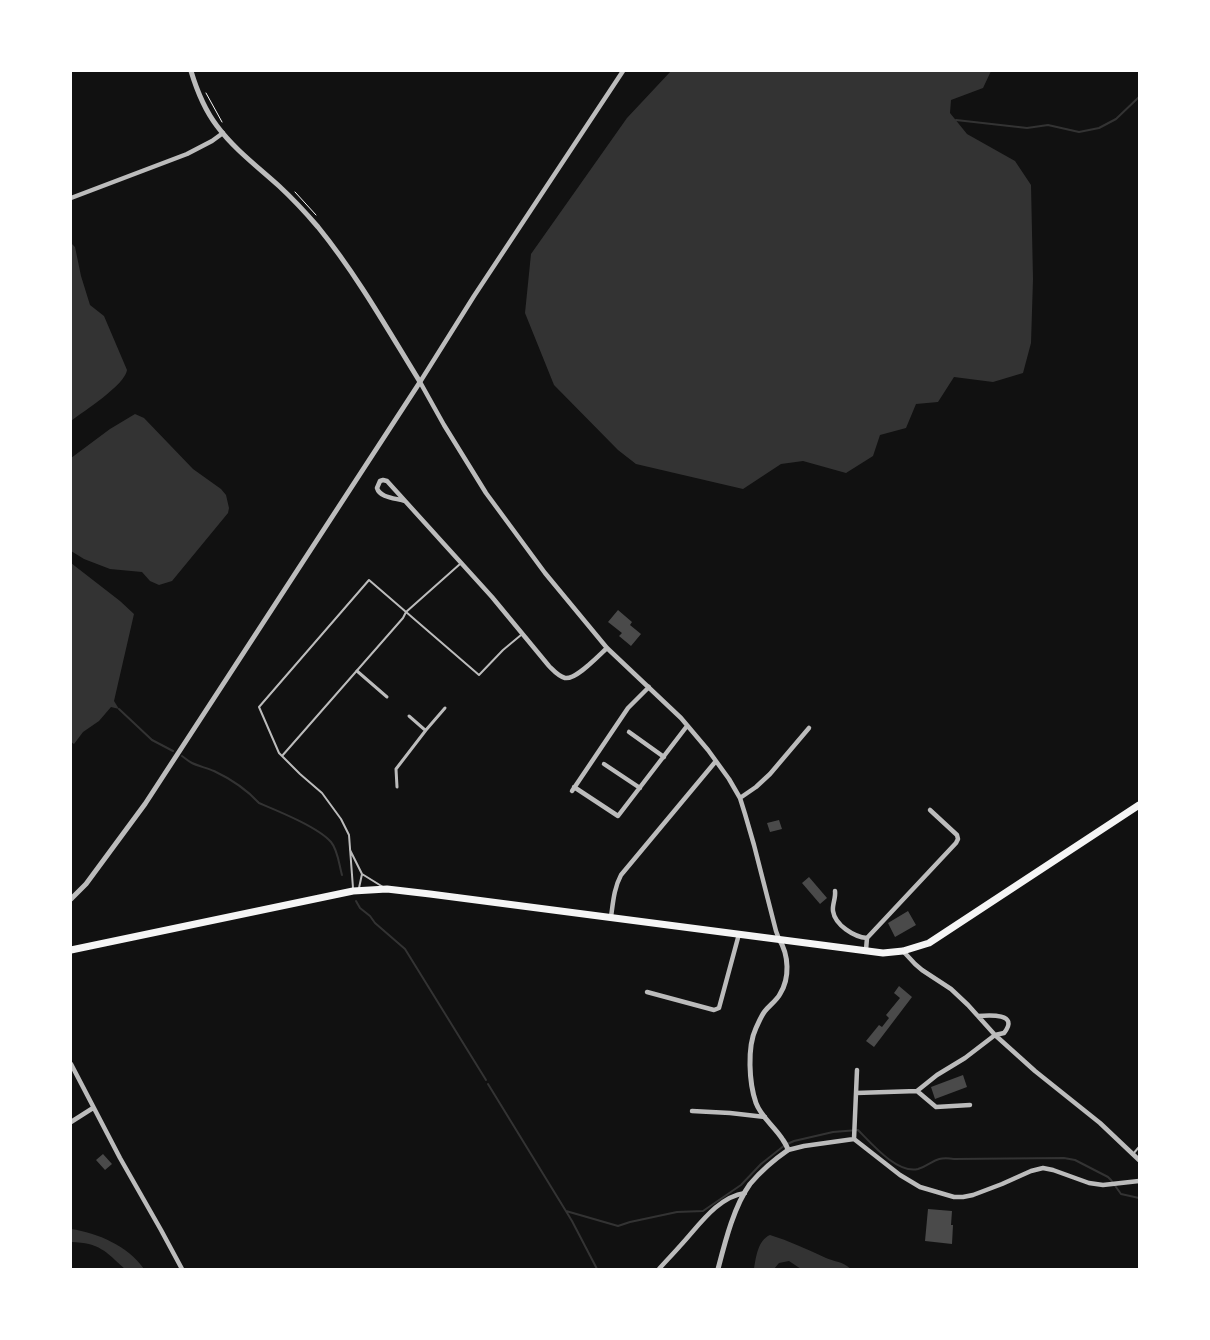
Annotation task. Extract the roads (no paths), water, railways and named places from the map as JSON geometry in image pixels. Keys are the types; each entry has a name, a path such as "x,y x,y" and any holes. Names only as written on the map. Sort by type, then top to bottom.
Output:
{"main road":[{"path":"71,950 356,891 387,890 439,895 883,953 903,951 929,943 1139,805"}],"street":[{"path":"191,71 197,92 209,114 223,133 299,205 332,244 371,302 486,493 545,573 607,648 687,726 716,761 740,798 776,931 787,957 786,978 780,994 763,1013 755,1030 750,1054 751,1082 756,1104 787,1146"},
{"path":"71,899 102,864 145,804 474,296 623,71"},
{"path":"71,198 187,154 212,142 223,133"},
{"path":"405,501 378,492 377,488 380,481 387,481 492,597 558,675 567,678 575,676 607,648"},
{"path":"357,671 387,697"},
{"path":"649,687 628,708 573,789 618,816 687,726"},
{"path":"397,787 396,769 445,708"},
{"path":"409,716 426,730"},
{"path":"740,798 770,774 809,728"},
{"path":"629,732 664,757"},
{"path":"611,918 617,882 621,875 716,761"},
{"path":"604,764 640,788"},
{"path":"866,950 867,938 958,839 953,831 930,810"},
{"path":"835,891 833,909 835,920 843,928 862,938 867,938"},
{"path":"647,992 714,1010 719,1008 739,934"},
{"path":"903,951 922,970 951,989 995,1035 1044,1079 1100,1123 1139,1160"},
{"path":"856,1093 917,1091 995,1035 1004,1033 1007,1029 1008,1024 1005,1018 1000,1016 978,1016"},
{"path":"71,1064 120,1158 182,1269"},
{"path":"854,1139 857,1070"},
{"path":"917,1091 936,1106 970,1105"},
{"path":"71,1122 93,1108"},
{"path":"692,1111 765,1117"},
{"path":"718,1269 736,1212 750,1184 787,1146 804,1146 854,1139 900,1176 920,1187 954,1197 973,1195 1031,1171 1043,1168 1089,1183 1114,1184 1139,1181"},
{"path":"659,1269 682,1245 696,1226 714,1209 728,1198 745,1193"}],"lane":[{"path":"282,756 403,618 406,612 461,563"},
{"path":"356,891 349,835 322,793 279,753 259,707 369,580 479,675 503,650 523,633"},
{"path":"350,848 362,874 387,890"},
{"path":"356,891 362,874"},
{"path":"1133,1154 1139,1147"}],"waterway":[{"path":"956,120 1027,128 1048,125 1079,132 1099,128 1116,119 1139,97"},
{"path":"119,709 152,740 173,751"},
{"path":"182,756 192,763 214,771 233,781 259,803 297,820 325,836 335,849 342,875"},
{"path":"356,901 360,908 375,923 405,949 486,1080"},
{"path":"488,1084 572,1221 597,1269"},
{"path":"566,1211 618,1226 677,1212 703,1211 741,1185 761,1164 785,1145 794,1141 833,1132 858,1130 885,1156 902,1167 910,1169 918,1169 934,1161 947,1158 1064,1158 1075,1160 1108,1177 1121,1194 1139,1198"}]}
